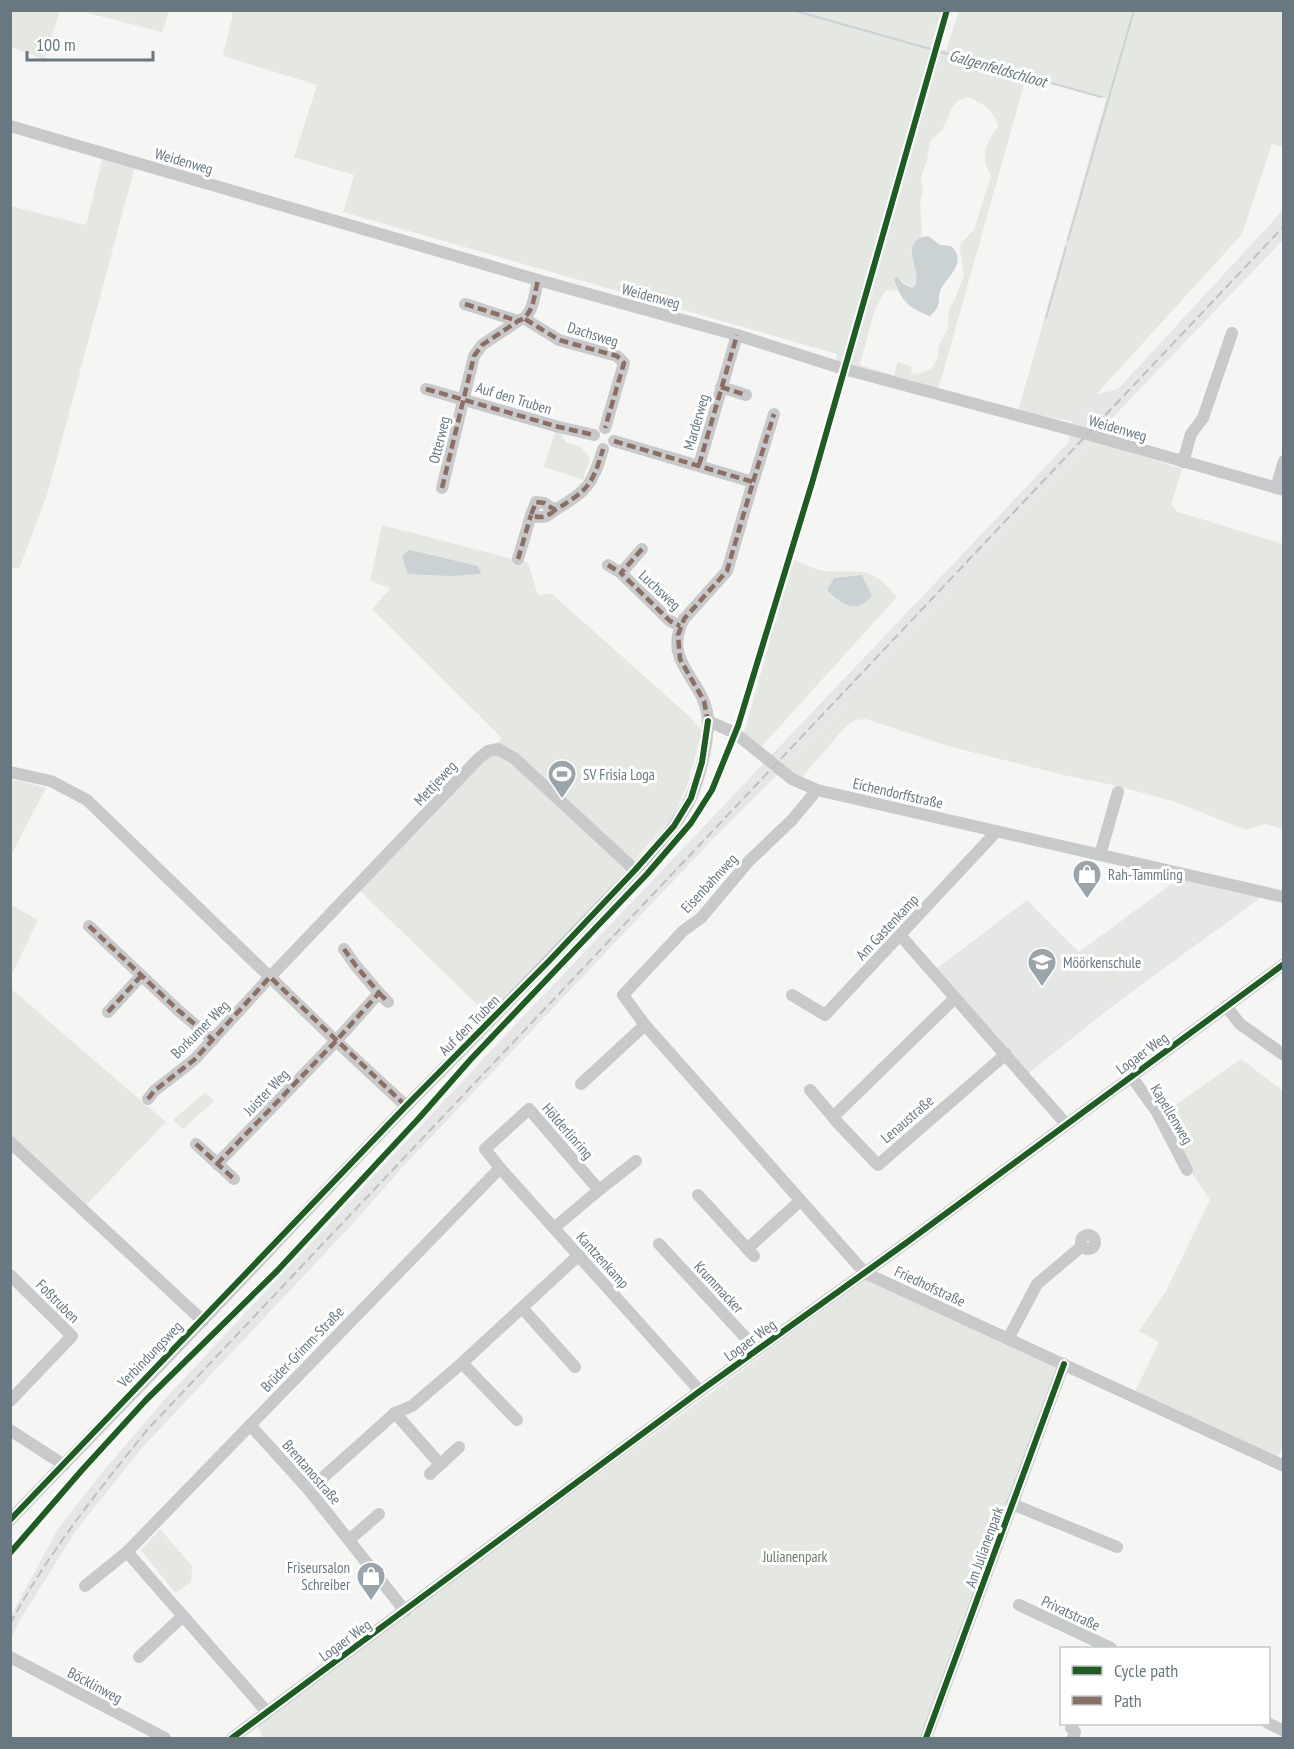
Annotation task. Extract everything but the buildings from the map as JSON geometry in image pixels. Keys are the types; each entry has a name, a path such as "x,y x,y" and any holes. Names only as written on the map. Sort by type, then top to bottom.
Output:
{"street":[{"name":"Weidenweg","path":"10,126 538,280 736,335 844,369 1280,489"},
{"path":"465,304 521,320 529,314 538,280"},
{"name":"Otterweg","path":"442,488 474,356 482,345 521,320"},
{"name":"Dachsweg","path":"521,320 559,340 622,359 624,363 606,428"},
{"path":"1183,462 1191,434 1203,417 1232,333"},
{"name":"Marderweg","path":"699,465 736,335"},
{"name":"Marderweg","path":"721,387 746,395"},
{"name":"Auf den Truben","path":"426,389 594,435"},
{"path":"680,627 684,619 726,571 774,414"},
{"path":"606,428 612,433 614,441 610,447 603,449 595,444 594,435 598,429 606,428"},
{"path":"614,441 753,482"},
{"path":"519,559 536,502 544,503 555,510 590,484 603,449"},
{"path":"1280,489 1284,461"},
{"name":"Luchsweg","path":"621,573 642,549"},
{"name":"Luchsweg","path":"608,565 621,573 670,621 680,627"},
{"name":"Auf den Truben","path":"203,1321 406,1106 542,968 674,826 691,798 702,762 708,721 704,701 680,659 678,635 680,627"},
{"name":"Eichendorffstraße","path":"708,721 735,733 792,779 817,790 1284,897"},
{"name":"Mettjeweg","path":"270,977 488,751 498,749 514,758 635,870"},
{"path":"10,772 51,781 87,800 406,1106"},
{"name":"Eisenbahnweg","path":"623,995 683,931 701,918 749,861 792,820 817,790"},
{"path":"1100,855 1118,792"},
{"name":"Am Gastenkamp","path":"792,995 825,1015 997,831"},
{"path":"89,926 213,1040"},
{"path":"900,935 1066,1124"},
{"path":"345,949 356,966 388,1002"},
{"name":"Logaer Weg","path":"232,1738 700,1391 865,1273 1284,964"},
{"path":"108,1012 141,976"},
{"name":"Borkumer Weg","path":"148,1099 154,1091 194,1060 270,977"},
{"name":"Juister Weg","path":"217,1164 379,993"},
{"name":"Friedhofstraße","path":"623,995 645,1025 865,1273 1282,1462"},
{"path":"833,1118 955,998"},
{"path":"1226,1006 1240,1024 1284,1055"},
{"path":"581,1084 645,1025"},
{"name":"Lenaustraße","path":"810,1090 878,1165 1006,1054"},
{"name":"Kapellenweg","path":"1131,1076 1157,1112 1187,1170"},
{"name":"Hölderlinring","path":"485,1149 529,1109 599,1190"},
{"name":"Verbindungsweg","path":"10,1142 203,1321 10,1521"},
{"path":"196,1144 234,1179"},
{"name":"Kantzenkamp","path":"485,1149 700,1391"},
{"path":"554,1228 636,1161"},
{"name":"Brüder-Grimm-Straße","path":"85,1586 127,1552 500,1168"},
{"path":"698,1195 750,1253 800,1201"},
{"name":"Krummacker","path":"659,1244 757,1350"},
{"path":"1008,1339 1037,1284 1082,1246"},
{"path":"309,1490 395,1413 412,1406 462,1363 579,1255"},
{"name":"Foßtruben","path":"10,1275 72,1336 10,1401"},
{"path":"523,1309 575,1367"},
{"path":"462,1363 517,1420"},
{"name":"Am Julianenpark","path":"926,1738 1064,1364"},
{"path":"395,1413 440,1464"},
{"name":"Brentanostraße","path":"250,1425 309,1490 405,1611"},
{"path":"10,1430 64,1465"},
{"path":"430,1474 459,1447"},
{"name":"Am Julianenpark","path":"1012,1504 1116,1547"},
{"path":"349,1540 379,1514"},
{"path":"127,1552 267,1712"},
{"name":"Privatstraße","path":"1019,1605 1109,1647"},
{"path":"139,1657 183,1616"},
{"name":"Böcklinweg","path":"10,1658 165,1738"},
{"path":"1270,1724 1284,1731"}],"shaded area":[{"path":"1283,210 1283,240 400,1170 359,1217 142,1448 75,1532 19,1622 11,1639 11,1615 58,1529 162,1402 515,1025 1068,443 1072,421 1094,395 1118,389"},
{"path":"928,236 940,245 951,246 957,257 956,268 942,287 939,304 930,316 907,303 894,280 897,277 912,288 915,286 917,279 912,250 919,239"},
{"path":"409,550 478,566 481,574 450,576 408,574 402,556"},
{"path":"862,575 872,596 862,604 846,605 827,590 834,578"},
{"name":"Möörkenschule","path":"1178,879 1264,895 1114,1005 1025,1076 932,972 1027,900 1079,952"}],"green space":[{"path":"11,10 60,11 44,59 11,47"},
{"path":"226,10 942,11 931,46 946,50 959,11 1283,11 1283,147 1272,144 1242,234 1072,421 1018,412 1106,99 1027,74 937,394 834,366 837,354 343,212 354,175 294,157 317,85 223,56 233,14","holes":["967,97 983,104 991,112 998,127 985,152 985,163 991,176 974,230 961,243 964,275 949,309 948,328 938,348 938,357 932,368 921,373 911,374 912,367 898,362 894,375 860,365 874,312 885,291 897,290 894,280 898,278 911,287 915,287 918,275 911,249 921,238 920,203 923,190 921,178 930,141 942,130 952,108 958,101"]},
{"path":"80,11 169,11 162,32"},
{"path":"103,156 135,166 47,495 19,569 10,567 10,206 86,225"},
{"path":"555,432 561,433 566,443 580,446 590,458 583,480 544,467"},
{"path":"1091,440 1182,469 1171,505 1178,512 1283,544 1283,829 1266,824 1246,830 1176,802 951,747 866,719 848,724 803,776 785,767"},
{"name":"SV Frisia Loga","path":"382,525 528,563 538,595 552,594 690,717 702,732 687,786 674,815 549,957 491,1018 359,890 502,738 372,609 391,588 370,581"},
{"path":"793,559 821,570 865,572 887,586 897,597 761,747 744,733","holes":["862,575 872,596 851,606 834,598 827,590 834,578"]},
{"path":"10,779 46,788 11,855"},
{"path":"11,905 38,920 11,976"},
{"path":"1234,912 1236,916 1118,1000 1115,997"},
{"path":"1118,939 1140,970 1120,984 1115,978 1105,986 1094,971 1104,963 1097,954"},
{"path":"10,988 166,1122 83,1208 11,1141"},
{"path":"1241,1059 1283,1091 1283,1446 1277,1458 1134,1394 1159,1342 1139,1331 1166,1291 1210,1200 1190,1170 1161,1115"},
{"path":"205,1093 214,1101 183,1129 173,1120"},
{"name":"Julianenpark","path":"868,1278 1059,1366 924,1738 263,1738 257,1724"},
{"path":"160,1529 192,1566 191,1582 175,1593 141,1550"}],"waterway":[{"name":"Galgenfeldschloot","path":"792,10 1101,97"},
{"path":"1068,240 1134,10"},
{"path":"1046,318 1066,247"}],"railway":[{"path":"10,1624 40,1572 147,1430 1284,226"}],"marked path":[{"path":"442,488 474,356 482,345 527,315 538,280"},
{"path":"465,304 518,321"},
{"path":"525,319 559,340 617,356 624,363 605,428"},
{"path":"699,465 737,335"},
{"path":"721,387 746,395"},
{"path":"426,389 594,435"},
{"path":"753,482 774,414"},
{"path":"614,441 753,482 727,571 684,619 678,635 680,659 704,701 708,721"},
{"path":"555,510 544,517 531,515 536,502 544,503 555,510 582,492 596,471 603,449"},
{"path":"518,559 531,515"},
{"path":"642,549 621,573 670,621 680,626"},
{"path":"608,565 621,573"},
{"path":"89,926 213,1040"},
{"path":"217,1164 379,993 344,949"},
{"path":"108,1012 141,976"},
{"path":"148,1099 154,1091 194,1060 270,977 406,1106"},
{"path":"379,993 388,1002"},
{"path":"196,1144 234,1179"}],"cycle path":[{"path":"10,1553 146,1400 277,1271 471,1059 647,874 691,823 712,790 738,726 812,483 947,10"},
{"path":"10,1520 406,1106 549,961 674,826 691,798 702,762 708,721"},
{"path":"232,1738 700,1391 906,1243 1284,964"},
{"path":"926,1738 1064,1364"}],"place":[{"name":"SV Frisia Loga","path":"562,800"},
{"name":"Rah-Tammling","path":"1087,900"},
{"name":"Möörkenschule","path":"1042,988"},
{"name":"Friseursalon Schreiber","path":"371,1602"}]}
